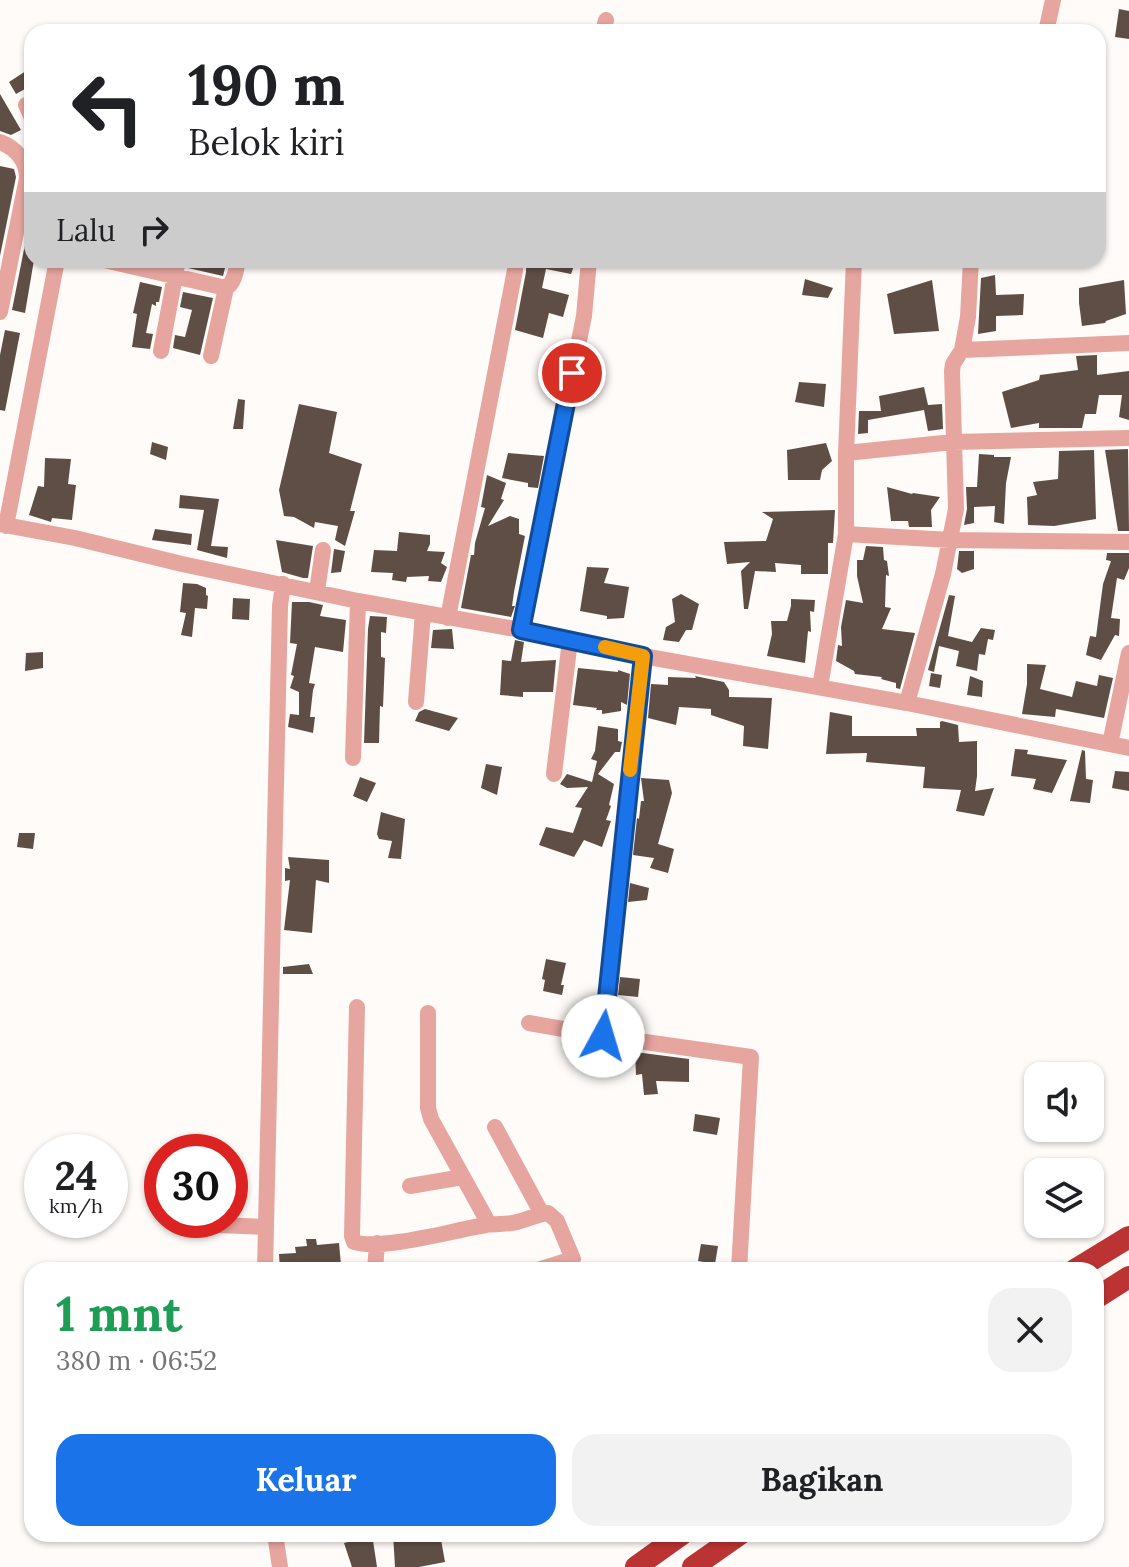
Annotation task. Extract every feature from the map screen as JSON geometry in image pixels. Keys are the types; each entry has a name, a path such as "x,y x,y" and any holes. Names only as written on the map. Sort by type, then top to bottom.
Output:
{"highway":[{"path":"1088,1262 1129,1237"},
{"path":"1104,1293 1129,1277"},
{"path":"636,1567 671,1542"},
{"path":"693,1567 729,1542"}],"street":[{"path":"1048,24 1053,0"},
{"path":"0,142 24,160"},
{"path":"0,312 24,193"},
{"path":"55,268 3,525 358,601 907,703 1129,748"},
{"path":"161,351 176,268 226,288"},
{"path":"211,356 226,288 233,281 236,268"},
{"path":"521,630 584,316 588,268"},
{"path":"820,687 846,534 854,268"},
{"path":"907,703 943,574 956,509 952,371 962,350 968,317 971,268"},
{"path":"448,618 515,270"},
{"path":"962,350 1129,343"},
{"path":"846,453 953,442 1129,438"},
{"path":"846,534 950,540 1129,542"},
{"path":"317,591 323,550"},
{"path":"265,1262 280,606 283,584"},
{"path":"353,758 358,601"},
{"path":"416,702 423,613"},
{"path":"554,774 570,640"},
{"path":"1110,744 1129,653"},
{"path":"603,1036 643,656"},
{"path":"357,1007 354,1242 413,1239 489,1224 517,1222 548,1213 555,1217 574,1262"},
{"path":"428,1013 428,1108 431,1119 489,1224"},
{"path":"529,1023 751,1057 739,1262"},
{"path":"495,1127 542,1214"},
{"path":"410,1186 463,1177"},
{"path":"248,1226 266,1227"},
{"path":"376,1262 377,1243"},
{"path":"276,1542 280,1567"}],"building":[{"path":"1119,9 1129,11 1129,39 1115,37"},
{"path":"24,72 24,90 16,94 9,82"},
{"path":"0,94 21,130 11,135 0,131"},
{"path":"0,166 14,169 16,177 0,256"},
{"path":"24,249 24,268 33,268 25,313 12,310"},
{"path":"188,268 225,268 223,276"},
{"path":"526,268 573,268 571,274 546,269 542,288 569,295 563,317 549,313 543,338 515,330"},
{"path":"995,275 996,295 1024,294 1023,315 996,316 996,331 978,334 981,278"},
{"path":"805,279 833,288 828,298 802,295"},
{"path":"932,280 939,331 894,334 887,294"},
{"path":"1124,280 1126,314 1105,323 1082,326 1079,288"},
{"path":"140,282 162,287 159,302 156,306 152,304 146,333 153,334 150,349 132,347 137,314 133,313"},
{"path":"183,292 213,298 200,355 173,348 175,335 185,337 192,310 180,307"},
{"path":"5,330 20,333 5,411 0,410 0,355"},
{"path":"1097,355 1097,375 1129,371 1129,420 1119,417 1122,395 1099,395 1096,414 1085,414 1082,428 1039,428 1039,423 1011,428 1002,392 1039,380 1040,375 1078,370 1076,356"},
{"path":"799,382 826,384 824,407 795,402"},
{"path":"924,387 928,405 942,404 943,429 928,431 924,410 868,420 868,433 858,434 859,411 881,411 879,396"},
{"path":"238,399 245,400 243,429 233,429"},
{"path":"299,404 337,412 329,453 362,464 350,511 355,511 345,546 335,540 338,526 315,522 314,528 294,517 284,516 279,490"},
{"path":"152,442 168,447 166,460 150,454"},
{"path":"826,443 832,461 822,470 820,480 788,480 787,450"},
{"path":"1128,449 1129,531 1118,531 1105,450"},
{"path":"1094,450 1096,519 1054,526 1028,525 1027,497 1037,495 1033,482 1058,479 1059,451"},
{"path":"508,453 544,456 538,488 502,478"},
{"path":"979,454 1011,457 1004,524 994,522 995,506 974,507 974,523 964,525 966,487 977,487"},
{"path":"45,458 71,459 68,484 76,485 72,520 52,518 51,522 29,515 38,486 44,487"},
{"path":"487,475 506,483 501,499 504,500 488,526 510,516 519,519 519,534 525,536 511,617 461,608 471,555 474,555 485,508 481,507"},
{"path":"887,487 940,497 931,510 932,527 909,527 908,521 891,521"},
{"path":"180,495 219,499 211,546 228,547 227,558 197,550 204,510 179,508"},
{"path":"835,510 833,543 828,543 828,574 801,574 801,565 775,563 776,572 755,571 748,609 744,609 741,571 750,562 727,564 724,542 766,541 773,519 762,512"},
{"path":"155,529 192,534 191,545 152,540"},
{"path":"399,532 430,535 427,551 445,552 441,563 447,567 441,582 428,581 429,576 407,577 406,582 392,580 393,573 371,572 374,550 397,551"},
{"path":"276,540 313,546 308,578 282,572"},
{"path":"866,546 883,547 884,560 887,561 889,576 886,575 885,607 891,608 882,629 915,633 900,689 896,688 896,683 882,677 855,674 836,661 838,645 842,646 841,627 846,600 863,603 857,560 863,560"},
{"path":"334,549 345,551 341,572 331,573"},
{"path":"959,551 974,551 974,569 962,573 957,569"},
{"path":"1107,553 1129,553 1129,568 1124,580 1117,578 1111,618 1120,619 1119,636 1115,635 1101,660 1086,655 1090,636 1096,637 1103,584 1111,561 1106,560"},
{"path":"587,567 609,568 604,583 629,587 624,618 607,619 607,616 580,611"},
{"path":"183,583 206,588 208,596 207,609 195,608 192,637 181,635 186,613 180,612"},
{"path":"681,594 699,604 692,630 686,630 679,642 663,640 666,627 675,622 672,599"},
{"path":"949,595 955,596 948,636 972,642 981,628 995,630 993,640 988,639 985,655 979,654 977,671 956,666 959,651 939,646 934,672 928,670"},
{"path":"233,598 250,599 249,620 232,619"},
{"path":"791,599 815,600 814,612 810,611 811,632 808,631 805,663 767,656 772,634 771,621 787,621"},
{"path":"292,602 323,605 320,616 346,620 343,652 315,647 309,683 315,684 310,717 315,717 313,733 288,727 290,714 299,715 299,692 290,688 297,644 290,643"},
{"path":"370,616 387,617 386,633 381,632 381,657 385,658 379,743 364,743"},
{"path":"452,629 454,649 431,648 433,630"},
{"path":"515,640 524,642 521,662 556,660 553,692 523,692 523,697 500,695 502,660 511,661"},
{"path":"43,652 43,668 25,671 26,653"},
{"path":"1027,664 1046,665 1040,689 1072,697 1076,681 1097,686 1099,675 1113,678 1104,718 1056,709 1055,717 1022,714"},
{"path":"578,668 618,670 630,674 627,705 621,702 621,711 602,714 602,710 597,708 573,705"},
{"path":"931,673 942,675 940,688 929,686"},
{"path":"695,676 724,682 729,697 772,698 768,749 743,746 744,726 711,715 711,709 679,707 676,725 648,718 651,684 668,685 668,677"},
{"path":"970,676 983,681 982,697 967,695"},
{"path":"425,709 458,718 449,731 415,721 419,712"},
{"path":"830,712 852,716 852,736 917,736 916,728 940,728 942,721 958,725 959,742 977,741 975,791 994,788 984,816 956,811 961,790 923,788 925,767 866,762 867,753 826,754"},
{"path":"598,726 618,729 618,741 622,742 620,752 615,752 598,774 614,784 606,820 611,821 602,847 584,840 574,857 539,845 546,827 573,833 582,808 575,807 588,787 567,788 560,784 567,774 592,782 597,761 591,759"},
{"path":"1015,749 1028,750 1027,754 1067,760 1052,793 1033,789 1036,779 1011,776"},
{"path":"1082,750 1085,751 1086,779 1093,780 1090,803 1070,801"},
{"path":"486,764 502,767 497,795 481,788"},
{"path":"1115,771 1129,772 1129,791 1112,788"},
{"path":"360,777 376,783 367,802 353,796"},
{"path":"641,778 669,780 672,793 658,844 674,849 668,873 650,868 654,858 633,855 637,818 641,801 644,801"},
{"path":"381,812 405,819 401,859 388,858 392,841 379,839"},
{"path":"19,833 35,833 33,849 17,847"},
{"path":"288,857 329,860 329,883 316,880 312,933 284,930 290,880 285,881 285,868 290,869"},
{"path":"630,883 649,888 647,900 628,902"},
{"path":"546,959 566,963 562,995 543,991"},
{"path":"309,964 313,974 283,974 283,967"},
{"path":"620,977 640,979 638,997 618,995"},
{"path":"635,1052 689,1059 689,1082 656,1081 658,1094 644,1095 642,1074 636,1075"},
{"path":"695,1114 720,1118 717,1135 693,1131"},
{"path":"306,1239 316,1239 317,1245 339,1243 341,1262 280,1262 279,1254 296,1253 295,1247 307,1246"},
{"path":"701,1244 718,1246 715,1262 698,1261"},
{"path":"373,1542 377,1567 352,1567 344,1543"},
{"path":"393,1542 441,1542 445,1562 395,1567"}],"slow traffic":[{"path":"605,647 643,656 630,770"}],"route":[{"path":"572,373 521,630 643,656 603,1036"}]}
